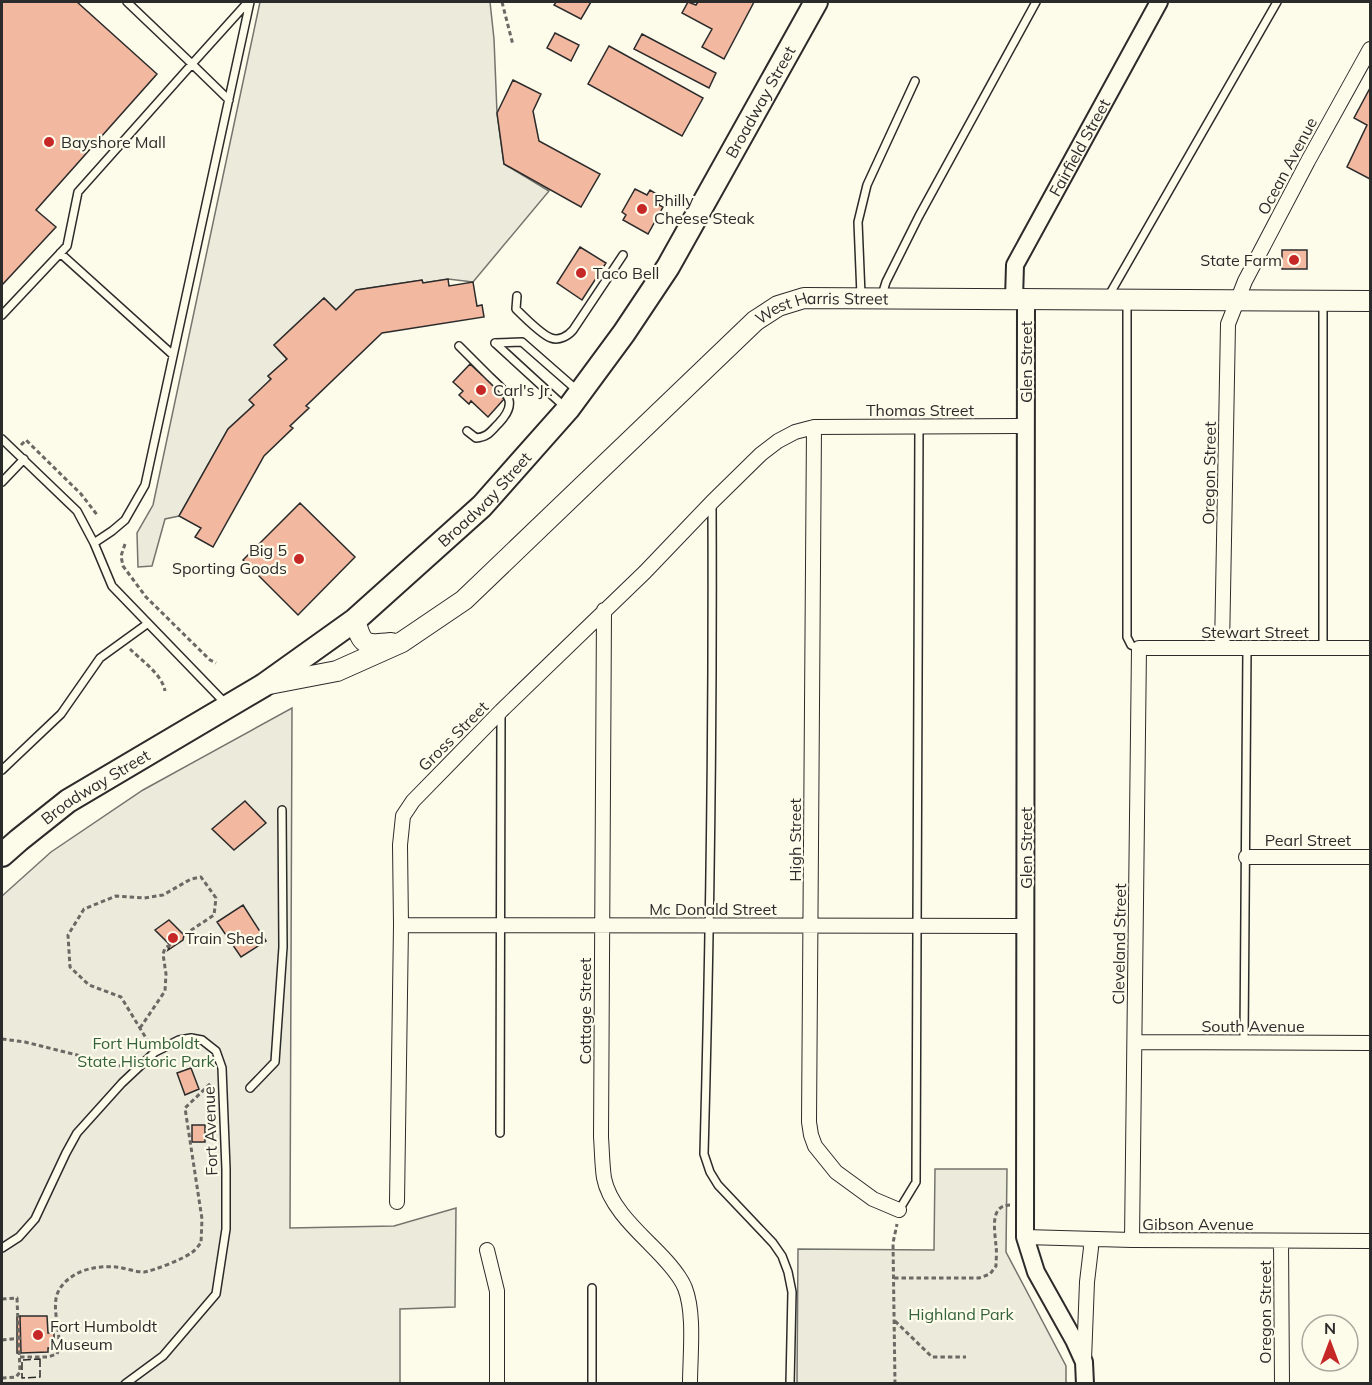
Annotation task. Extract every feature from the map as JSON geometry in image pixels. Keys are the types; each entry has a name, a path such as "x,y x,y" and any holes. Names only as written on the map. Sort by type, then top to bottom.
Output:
{"highway":[{"name":"Broadway Street","path":"2,855 68,801 264,685 355,620 482,506 574,401 624,333 668,267 816,2"}],"main road":[{"name":"West Harris Street","path":"264,685 338,670 402,642 464,600 755,321 778,306 804,298 881,297 1371,301"},
{"name":"West Harris Street","path":"355,620 360,638 367,644 402,642"}],"street":[{"name":"Fairfield Street","path":"1020,299 1016,265 1159,2"},
{"name":"Ocean Avenue","path":"1238,301 1245,281 1308,161 1371,49"},
{"name":"Glen Street","path":"1020,299 1026,426 1025,1237 1036,1272 1084,1362 1085,1383"},
{"name":"Oregon Street","path":"1222,648 1228,324 1238,301"},
{"name":"Thomas Street","path":"814,427 1026,426"},
{"name":"Gross Street","path":"397,1202 400,845 403,816 413,801 501,711 645,572 761,454 795,432 814,427"},
{"name":"High Street","path":"814,427 809,1122 815,1146 836,1172 873,1199 899,1210"},
{"name":"Cottage Street","path":"604,610 601,1137 604,1179 618,1207 639,1234 659,1253 685,1288 690,1311 690,1383"},
{"name":"Stewart Street","path":"1139,648 1371,648"},
{"name":"Cleveland Street","path":"1132,1240 1139,648"},
{"name":"Pearl Street","path":"1246,857 1371,856"},
{"name":"Mc Donald Street","path":"401,925 1026,926"},
{"name":"South Avenue","path":"1135,1042 1371,1043"},
{"name":"Gibson Avenue","path":"1025,1237 1371,1241"},
{"path":"1084,1362 1090,1239"},
{"name":"Oregon Street","path":"1281,1241 1282,1383"},
{"path":"487,1250 497,1291 497,1383"}],"lane":[{"path":"127,2 229,100"},
{"path":"2,315 67,246 78,192 249,2"},
{"path":"94,543 125,520 145,484 249,2"},
{"path":"881,297 885,282 919,216 1036,2"},
{"path":"1107,299 1277,2"},
{"path":"861,298 858,222 867,185 915,81"},
{"path":"60,253 173,355"},
{"path":"517,296 516,309 523,316 551,338 561,338 573,330 624,255"},
{"path":"1127,299 1127,637 1131,645 1139,648"},
{"path":"1323,301 1323,648"},
{"path":"522,342 574,401 495,343 522,342"},
{"path":"459,346 503,387 510,404 505,417 485,437 476,438 467,431"},
{"path":"899,1210 916,1182 919,426"},
{"path":"2,439 77,511 94,543 112,586 229,707"},
{"path":"2,482 24,459"},
{"path":"712,502 710,925 704,1154 710,1172 718,1185 782,1256 792,1292 790,1383"},
{"path":"2,770 61,714 100,658 147,624"},
{"path":"1244,1042 1247,648"},
{"path":"500,1133 501,711"},
{"path":"250,1088 275,1062 283,947 282,810"},
{"name":"Fort Avenue","path":"2,1248 20,1237 35,1219 77,1133 122,1083 155,1052 178,1040 191,1038 202,1040 216,1051 222,1072 226,1169 226,1229 216,1294 163,1356 125,1383"},
{"path":"591,1383 592,1288"}],"path":[{"path":"502,2 513,45"},
{"path":"48,461 81,494 98,516"},
{"path":"125,543 121,556 123,566 134,582 146,597 210,660 216,663"},
{"path":"126,648 159,677 165,691"},
{"path":"155,1052 121,997 89,985 70,967 68,935 84,909 116,896 144,898 163,895 190,879 201,877 216,898 214,915 184,935"},
{"path":"140,1028 165,991 166,974 163,954 165,948 170,945"},
{"path":"2,1039 26,1042 136,1070"},
{"path":"20,1357 48,1357 57,1354 59,1347 56,1302 59,1291 66,1281 77,1273 91,1268 114,1267 144,1272 192,1253 201,1243 202,1220 185,1108 222,1072"},
{"path":"894,1278 979,1278 990,1274 996,1266 995,1216 998,1209 1003,1205 1025,1205"},
{"path":"895,1383 893,1243 899,1210"},
{"path":"2,1299 17,1299 20,1372 16,1377 2,1378"},
{"path":"894,1320 932,1357 966,1357"},
{"path":"2,1340 20,1338"}],"green space":[{"path":"260,2 490,2 497,113 504,164 549,191 473,282 448,279 423,283 422,280 357,290 336,310 324,298 274,345 287,359 268,376 271,379 254,405 228,429 179,516 165,519 152,566 138,567 137,533 153,505"},
{"name":"Fort Humboldt State Historic Park","path":"292,708 290,1228 394,1226 456,1208 455,1307 400,1309 400,1383 2,1383 2,896 51,852 143,790"},
{"name":"Highland Park","path":"935,1169 1007,1169 1006,1252 1066,1366 1066,1383 797,1383 798,1249 934,1250"}],"building":[{"name":"Bayshore Mall","path":"2,2 77,2 157,74 36,210 56,227 2,285"},
{"path":"556,2 591,2 581,19 554,5"},
{"path":"688,2 696,5 698,2 754,2 724,59 702,47 712,29 682,13"},
{"path":"555,33 579,45 571,61 547,48"},
{"path":"642,34 716,73 709,88 634,49"},
{"path":"609,46 703,98 682,136 588,84"},
{"path":"513,80 541,94 533,111 539,141 600,174 581,207 504,164 497,113"},
{"path":"1370,88 1370,179 1347,167 1367,125 1354,118"},
{"name":"Philly Cheese Steak","path":"635,189 647,195 650,190 663,198 659,205 663,207 648,234 623,220 626,215 622,212"},
{"name":"Taco Bell","path":"580,247 606,263 582,300 557,283"},
{"name":"State Farm","path":"1282,250 1307,250 1307,269 1282,269"},
{"path":"448,279 449,286 473,282 477,306 482,305 484,317 382,333 306,406 309,408 290,426 293,428 264,456 213,547 195,537 201,528 179,516 228,429 254,405 249,400 271,379 268,376 287,359 274,345 324,298 336,310 356,290 422,280 423,283"},
{"name":"Carl's Jr.","path":"470,364 482,375 485,373 500,390 497,393 504,399 488,417 471,401 469,404 459,395 463,391 453,382"},
{"name":"Big 5 Sporting Goods","path":"300,503 355,557 298,615 243,560"},
{"path":"245,801 266,823 234,850 212,829"},
{"path":"243,905 266,941 241,957 217,922"},
{"name":"Train Shed","path":"169,920 184,935 183,940 168,950 170,945 155,930"},
{"path":"191,1068 199,1089 185,1095 177,1073"},
{"path":"192,1125 205,1125 205,1142 192,1142"},
{"name":"Fort Humboldt Museum","path":"20,1316 47,1316 48,1333 54,1333 54,1348 48,1348 48,1352 21,1353"},
{"path":"20,1316 21,1353 17,1353 17,1317"}],"fence":[{"path":"40,1359 40,1377 22,1378 22,1360 40,1359"}],"place":[{"name":"Bayshore Mall","path":"49,142"},
{"name":"Philly Cheese Steak","path":"642,209"},
{"name":"State Farm","path":"1294,260"},
{"name":"Taco Bell","path":"581,273"},
{"name":"Carl's Jr.","path":"481,390"},
{"name":"Big 5 Sporting Goods","path":"299,559"},
{"name":"Train Shed","path":"173,938"},
{"name":"Fort Humboldt Museum","path":"38,1335"}]}
